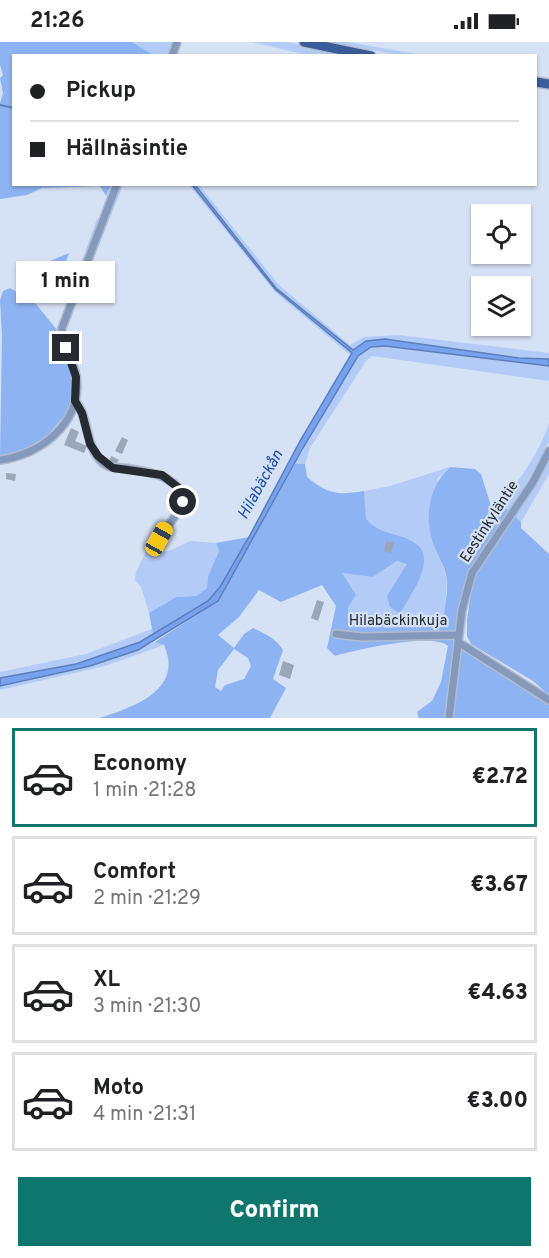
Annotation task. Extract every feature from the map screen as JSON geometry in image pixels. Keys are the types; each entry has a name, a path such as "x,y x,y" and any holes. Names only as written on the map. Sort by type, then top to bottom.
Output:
{"main road":[{"path":"304,42 361,54"}],"street":[{"path":"0,460 28,454 43,446 62,426 75,401 76,377 63,339 62,327 116,186"},
{"path":"75,401 82,413 90,444 103,462 113,468 162,475 181,492 184,498 181,507 154,548"},
{"name":"Eestinkyläntie","path":"449,718 462,610 472,573 533,482 549,451"},
{"name":"Hilabäckinkuja","path":"336,634 362,637 459,639"},
{"path":"459,639 549,700"}],"shaded area":[{"path":"0,42 132,42 151,54 12,54 12,186 100,186 42,188 27,195 0,199 0,103 3,93 0,78 3,75 0,65"},
{"path":"132,42 175,42 171,54 150,54"},
{"path":"252,42 287,42 341,54 303,54"},
{"path":"325,42 347,42 417,54 395,54"},
{"path":"100,186 111,186 106,196"},
{"path":"119,186 123,186 66,328 65,323"},
{"path":"190,186 193,186 275,289 352,352 350,355 275,292"},
{"path":"193,186 196,186 276,288 353,350 366,341 385,339 519,358 549,359 549,366 385,346 371,347 358,356 303,448 218,601 138,650 90,666 0,686 0,678 76,664 140,642 208,601 220,587 300,441 352,353 275,289"},
{"path":"196,186 200,186 279,285 350,345 364,337 398,335 549,353 549,359 519,358 385,339 366,341 354,351 276,288"},
{"path":"101,217 63,315 60,329 57,330 97,219"},
{"path":"69,253 59,280 47,270 48,262"},
{"path":"10,288 36,304 57,330 71,367 74,391 66,414 40,444 29,451 0,457 2,335 0,300 3,291"},
{"path":"385,346 549,366 549,381 372,356 366,361 310,448 305,464 295,464 358,356 371,347"},
{"path":"549,423 549,442 510,512 501,504 534,456"},
{"path":"549,457 549,474 521,522 515,516"},
{"path":"295,464 305,464 307,477 328,490 340,493 364,491 366,519 378,529 408,539 422,550 424,558 420,578 400,614 390,607 387,596 407,564 397,561 373,577 342,573 356,595 348,607 348,620 357,614 377,615 384,628 444,622 447,580 432,542 429,508 438,481 450,467 475,469 481,474 491,506 496,507 501,504 510,512 479,554 466,581 446,718 419,718 417,712 432,701 441,682 448,646 440,642 411,641 335,656 327,648 336,606 322,585 281,602 259,590 239,617 218,635 234,648 244,634 253,628 274,639 283,650 273,679 286,688 270,718 100,718 140,702 162,685 167,674 168,661 164,645 155,642 218,601","holes":["234,649 248,658 251,666 244,679 225,685 221,691 215,687 218,670"]},
{"path":"450,467 438,478 431,537 442,561 447,581 444,622 383,628 348,620 342,572 373,577 397,561 408,564 390,607 401,613 416,543 377,530 365,519 364,491 390,486"},
{"path":"515,516 521,522 521,528 549,554 549,695 533,681 471,644 467,636 472,584 484,559"},
{"path":"155,533 158,536 152,545 153,553 169,551 190,541 216,543 219,551 208,576 207,588 196,596 176,597 149,613 141,587 135,580 136,572"},
{"path":"249,537 220,587 208,601 153,634 149,613 176,597 196,596 207,588 208,576 219,551 216,543"},
{"path":"152,629 153,634 140,642 76,664 0,678 0,672 86,654"},
{"path":"155,642 164,645 105,666 0,690 0,686 90,666"},
{"path":"462,647 549,702 549,718 451,718"}],"building":[{"path":"71,428 79,432 75,441 87,446 84,453 64,445"},
{"path":"122,437 128,440 122,454 115,451"},
{"path":"111,456 119,460 116,465 109,462"},
{"path":"6,473 16,474 15,481 6,479"},
{"path":"386,541 394,543 391,553 384,551"},
{"path":"317,600 324,602 318,621 311,618"},
{"path":"283,661 294,665 290,679 279,675"}],"waterway":[{"path":"0,105 12,108"}],"route":[{"path":"66,348 76,377 75,401 79,405 94,451 103,462 113,468 128,468 141,473 162,475 180,489 184,498 183,502"}],"water label":[{"name":"Hilabäckån","path":"261,485"}]}
